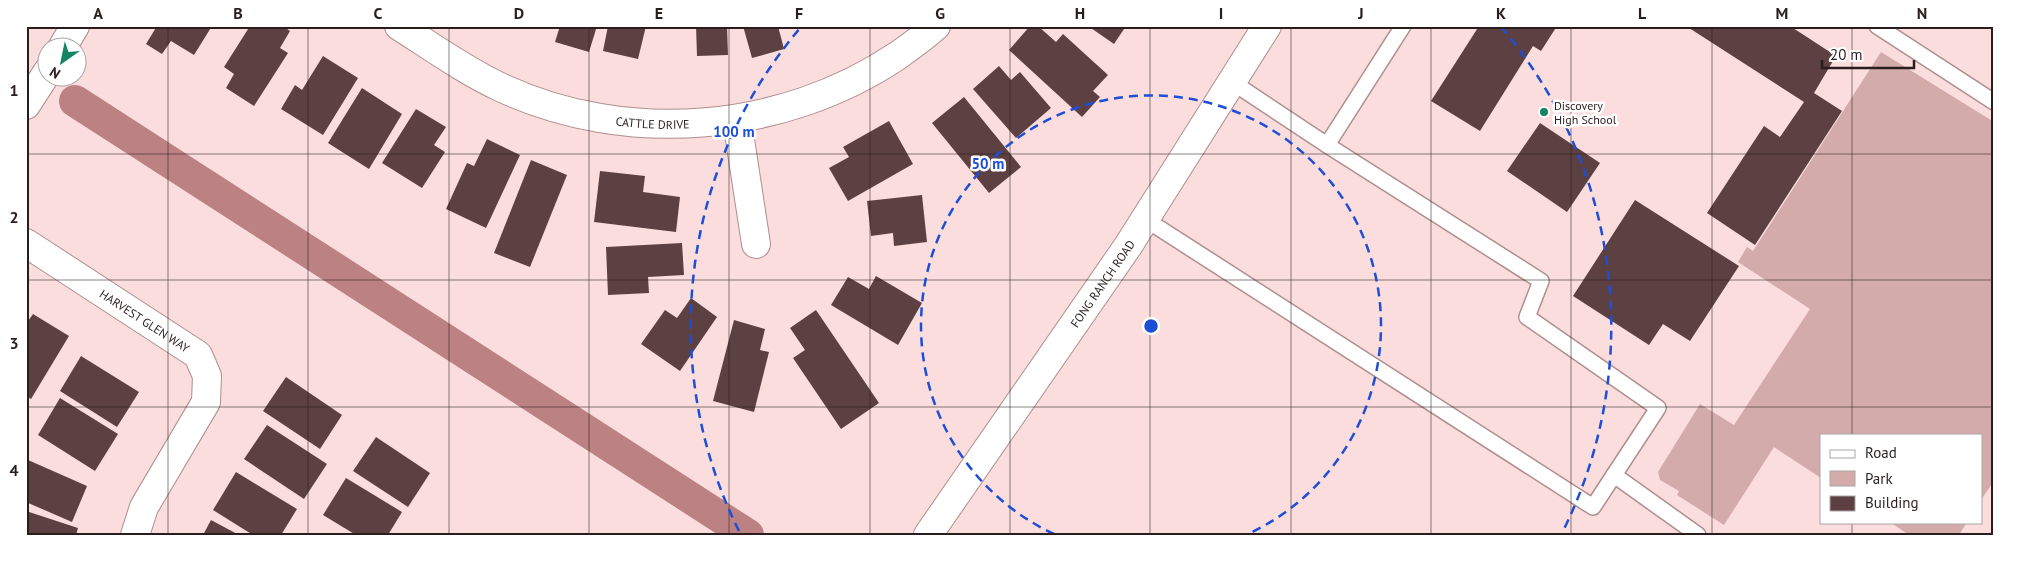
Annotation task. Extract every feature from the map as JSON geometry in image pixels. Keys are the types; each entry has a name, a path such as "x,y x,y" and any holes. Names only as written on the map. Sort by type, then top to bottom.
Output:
{"street":[{"path":"68,38 75,26"},
{"name":"CATTLE DRIVE","path":"399,26 462,67 500,87 561,109 624,122 688,124 737,120 773,112 834,91 873,72 926,36 936,26"},
{"name":"FONG RANCH ROAD","path":"928,535 1145,219 1268,26"},
{"path":"26,105 38,86"},
{"path":"737,120 756,244"},
{"name":"HARVEST GLEN WAY","path":"26,244 198,355 207,376 206,402 144,507 135,535"}],"lane":[{"path":"1327,145 1403,26"},
{"path":"1876,26 1994,102"},
{"path":"1145,219 1593,507 1658,408 1527,317 1541,281 1327,145 1232,82"},
{"path":"1614,475 1698,535"}],"green space":[{"path":"1881,52 1994,122 1994,481 1982,499 1982,434 1820,434 1820,477 1774,447 1724,525 1677,495 1679,491 1660,480 1658,472 1700,404 1734,425 1810,309 1738,262 1747,247 1753,251"},
{"path":"1893,524 1966,524 1959,535 1909,535"}],"building":[{"path":"157,26 212,26 194,55 171,41 162,54 146,44"},
{"path":"250,26 283,26 290,31 280,48 288,53 254,106 226,88 234,74 224,67"},
{"path":"560,26 597,26 589,52 555,42"},
{"path":"608,26 646,26 638,59 603,51"},
{"path":"696,26 727,26 728,55 697,56"},
{"path":"743,26 778,26 784,49 752,58"},
{"path":"1030,26 1038,26 1056,42 1063,34 1108,75 1093,91 1100,97 1082,117 1009,50"},
{"path":"1088,26 1126,26 1114,44"},
{"path":"1479,26 1557,26 1541,51 1533,46 1480,131 1431,101"},
{"path":"1686,26 1790,26 1836,56 1814,93 1842,111 1755,245 1707,213 1764,126 1780,137 1804,102"},
{"path":"323,56 358,78 323,135 281,109 295,85 302,90"},
{"path":"999,66 1011,80 1020,72 1051,108 1016,138 973,89"},
{"path":"362,88 402,114 369,169 328,143"},
{"path":"964,97 1021,167 989,193 932,123"},
{"path":"416,109 446,127 434,145 445,152 422,188 382,163"},
{"path":"889,121 913,164 848,201 829,168 849,157 843,147"},
{"path":"1540,123 1600,163 1567,212 1507,171"},
{"path":"487,139 520,155 486,228 446,209 467,163 474,166"},
{"path":"531,160 567,175 530,267 494,253"},
{"path":"600,171 645,176 643,192 680,197 676,232 594,222"},
{"path":"922,195 927,242 894,246 893,233 871,236 867,201"},
{"path":"1635,200 1739,266 1690,341 1663,324 1649,345 1573,296"},
{"path":"682,243 684,275 648,277 649,293 608,295 606,247"},
{"path":"876,276 922,303 898,345 831,305 848,277 869,289"},
{"path":"691,298 717,317 680,371 641,344 665,310 677,318"},
{"path":"816,310 879,403 841,429 793,358 805,350 790,328"},
{"path":"33,314 69,336 31,399 26,396 26,324"},
{"path":"734,320 765,329 760,350 769,352 754,412 713,401"},
{"path":"81,356 139,392 117,427 60,391"},
{"path":"286,377 342,415 320,449 263,411"},
{"path":"60,398 118,434 95,471 38,435"},
{"path":"267,425 327,464 304,499 244,459"},
{"path":"376,437 430,473 408,507 353,471"},
{"path":"28,460 87,486 72,522 26,502 26,465"},
{"path":"236,472 297,509 281,535 253,535 213,510"},
{"path":"346,478 402,512 388,535 356,535 323,515"},
{"path":"26,511 78,528 76,535 26,535"},
{"path":"211,520 239,535 203,535"}],"waterway":[{"path":"75,101 748,535"}],"place":[{"name":"Discovery High School","path":"1544,112"}]}
